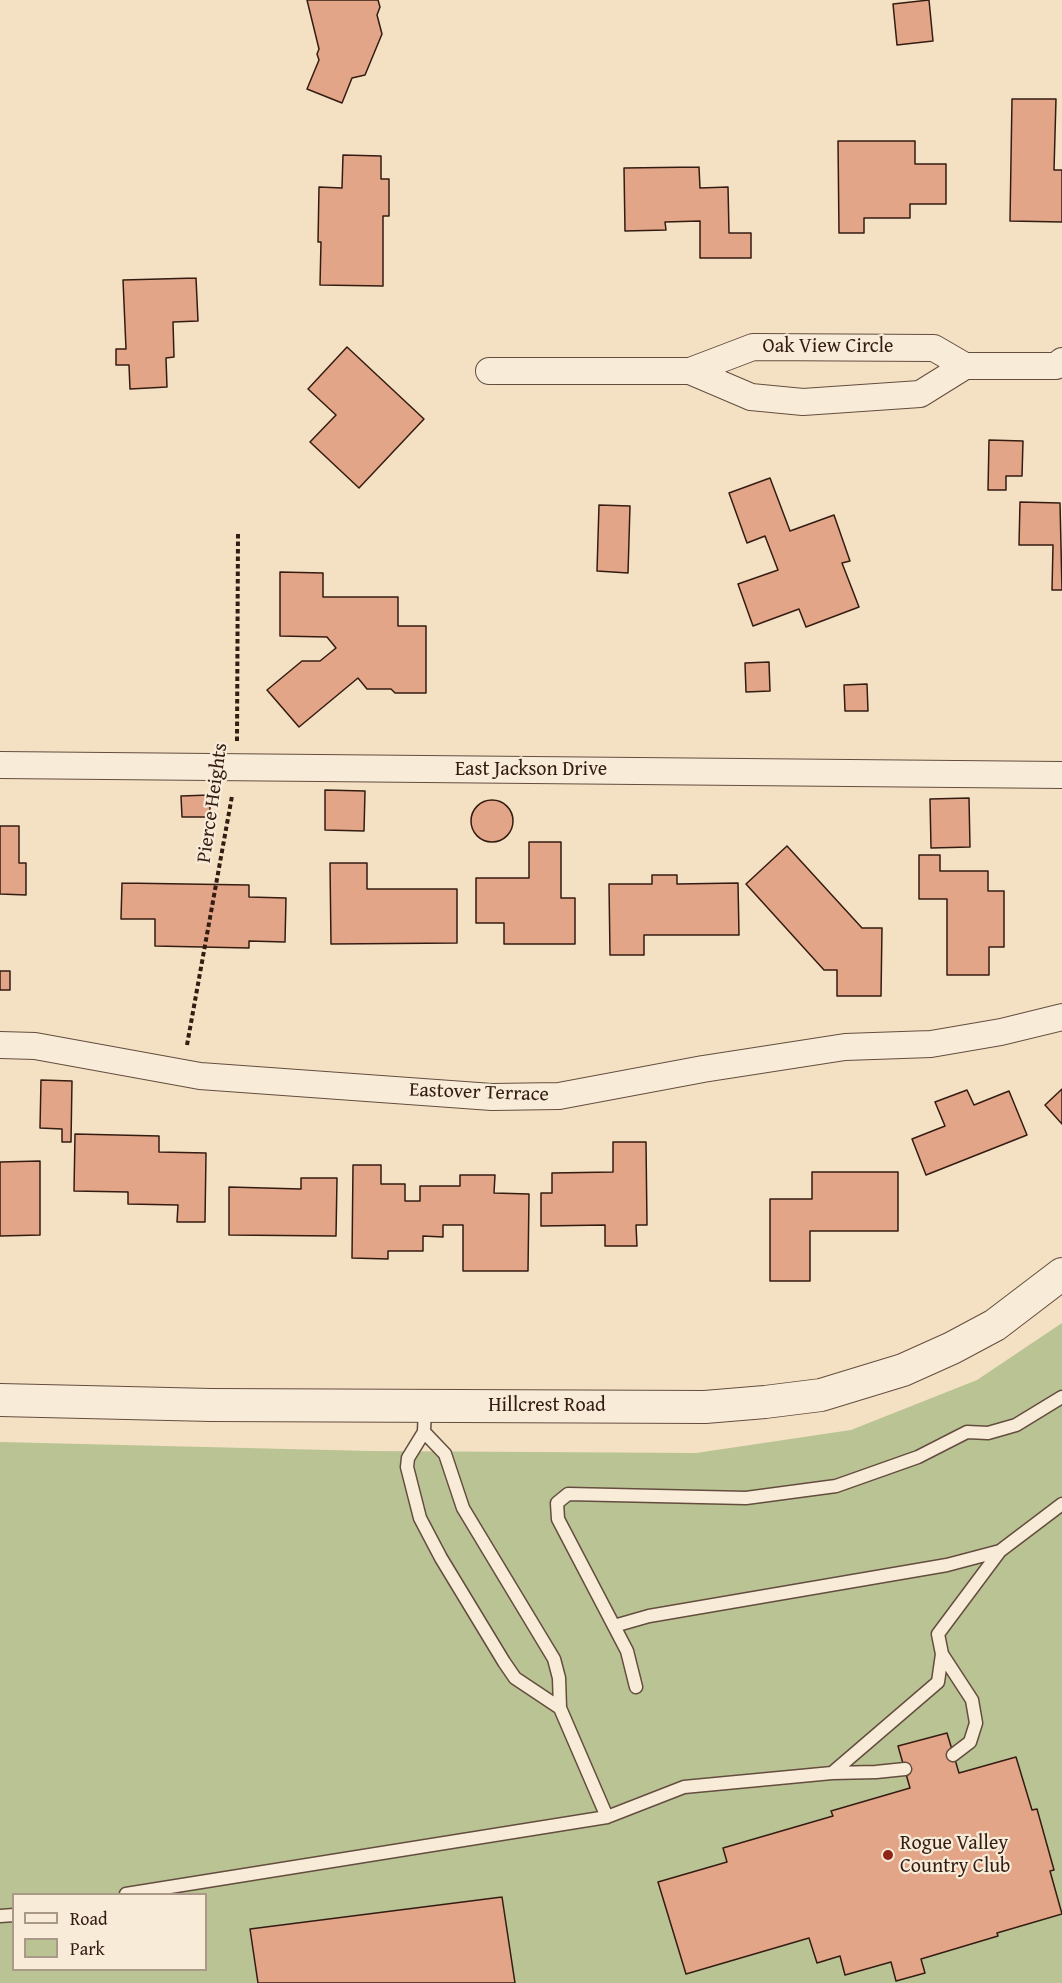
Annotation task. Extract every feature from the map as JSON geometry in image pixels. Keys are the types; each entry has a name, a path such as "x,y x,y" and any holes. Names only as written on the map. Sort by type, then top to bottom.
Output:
{"street":[{"name":"Oak View Circle","path":"489,370 690,370 753,347 934,348 965,366 920,393 803,402 751,397 690,370"},
{"path":"965,366 1060,366"},
{"name":"East Jackson Drive","path":"0,765 1062,775"},
{"name":"Eastover Terrace","path":"0,1045 35,1046 200,1076 492,1097 559,1096 703,1069 845,1047 931,1044 1001,1032 1062,1017"},
{"name":"Hillcrest Road","path":"0,1400 424,1419 705,1407 765,1402 821,1395 903,1370 995,1325 1062,1274"}],"lane":[{"path":"636,1687 627,1650 558,1520 557,1503 568,1494 746,1498 836,1486 918,1457 967,1432 988,1433 1016,1425 1062,1397"},
{"path":"424,1419 408,1458 407,1467 420,1518 441,1558 515,1678 560,1708"},
{"path":"424,1419 445,1454 463,1508 554,1659 559,1678 560,1708 607,1817"},
{"path":"832,1773 938,1682 942,1654 938,1634 1000,1551 1062,1504"},
{"path":"614,1626 648,1616 947,1565 1000,1551"},
{"path":"942,1654 972,1700 976,1724 970,1742 953,1755"},
{"path":"132,1893 607,1817 684,1787 832,1773 905,1769"}],"path":[{"name":"Pierce Heights","path":"182,1073 237,767 238,533"}],"green space":[{"name":"Rogue Valley Country Club","path":"1062,1323 1062,1983 0,1983 0,1442 370,1451 696,1453 851,1430 977,1380"}],"building":[{"path":"307,0 378,0 380,7 377,15 382,34 365,75 352,78 342,103 307,89 319,60 317,54 319,49"},
{"path":"929,0 933,41 897,45 893,4"},
{"path":"1012,99 1056,99 1054,170 1062,170 1062,222 1010,221"},
{"path":"838,141 915,141 915,164 946,164 946,204 910,204 910,218 864,218 864,233 839,233"},
{"path":"343,155 381,156 381,179 389,179 389,216 383,216 383,286 320,285 319,187 342,188"},
{"path":"699,167 700,188 728,187 729,233 751,233 751,258 700,258 700,221 665,222 666,230 625,231 624,168"},
{"path":"196,278 198,321 173,322 174,357 166,358 167,387 130,389 129,365 116,365 116,349 126,349 123,280"},
{"path":"347,347 424,419 359,488 310,442 336,415 308,389"},
{"path":"989,440 1023,441 1022,476 1006,476 1006,490 988,490"},
{"path":"770,478 790,531 834,515 850,561 842,563 859,607 806,627 799,609 753,626 738,584 778,570 765,536 747,543 729,493"},
{"path":"1020,502 1060,503 1062,590 1052,590 1053,545 1019,545"},
{"path":"599,505 630,506 628,573 597,571"},
{"path":"280,572 323,573 323,597 398,597 398,626 426,626 426,693 395,693 391,689 367,689 358,678 299,727 267,690 302,661 320,661 336,648 327,637 280,636"},
{"path":"769,662 770,691 746,692 745,663"},
{"path":"867,684 868,711 845,711 844,685"},
{"path":"325,790 365,791 364,831 325,830"},
{"path":"210,795 210,817 182,817 181,796"},
{"path":"969,798 970,847 931,848 930,799"},
{"path":"492,800 507,806 513,821 507,836 492,842 477,836 471,821 477,806"},
{"path":"0,826 19,826 19,863 26,863 26,895 0,894"},
{"path":"529,842 561,842 561,898 575,898 575,944 504,944 504,923 476,923 476,878 529,878"},
{"path":"787,846 862,928 882,928 881,996 837,996 837,970 824,970 746,884"},
{"path":"919,855 940,855 940,871 988,871 988,891 1004,891 1004,947 989,947 989,975 947,975 947,899 919,899"},
{"path":"330,863 367,863 367,889 457,889 457,943 331,944"},
{"path":"652,875 677,875 677,884 738,883 739,935 644,935 644,955 610,955 609,884 652,884"},
{"path":"122,883 249,885 249,897 286,898 285,942 249,941 249,948 155,946 155,919 121,919"},
{"path":"0,971 10,971 10,990 0,990"},
{"path":"41,1080 72,1081 71,1142 62,1142 62,1129 40,1128"},
{"path":"1062,1089 1062,1124 1045,1105"},
{"path":"967,1090 974,1105 1009,1091 1027,1135 926,1175 912,1139 945,1126 935,1102"},
{"path":"75,1134 159,1136 159,1152 206,1153 205,1222 177,1222 178,1205 128,1204 128,1192 74,1191"},
{"path":"613,1142 646,1142 647,1225 636,1225 637,1246 605,1246 605,1225 541,1226 541,1193 552,1193 552,1173 613,1172"},
{"path":"40,1161 40,1235 0,1236 0,1162"},
{"path":"353,1165 381,1165 381,1184 405,1184 405,1201 420,1201 420,1186 460,1186 460,1175 495,1175 494,1193 529,1194 528,1271 463,1271 463,1225 443,1225 443,1237 423,1236 423,1251 388,1251 388,1259 352,1258"},
{"path":"812,1172 898,1172 898,1231 810,1231 810,1281 770,1281 770,1199 812,1199"},
{"path":"301,1178 337,1178 336,1236 229,1235 229,1187 301,1189"},
{"name":"Rogue Valley Country Club","path":"947,1733 959,1773 1016,1757 1032,1810 1037,1809 1054,1870 1050,1871 1062,1914 921,1959 925,1973 896,1981 891,1962 845,1975 840,1956 817,1963 809,1938 686,1974 658,1882 727,1862 723,1848 833,1816 831,1811 910,1788 898,1746"},
{"path":"502,1897 515,1983 258,1983 250,1929"}],"place":[{"name":"Rogue Valley Country Club","path":"888,1855"}]}
